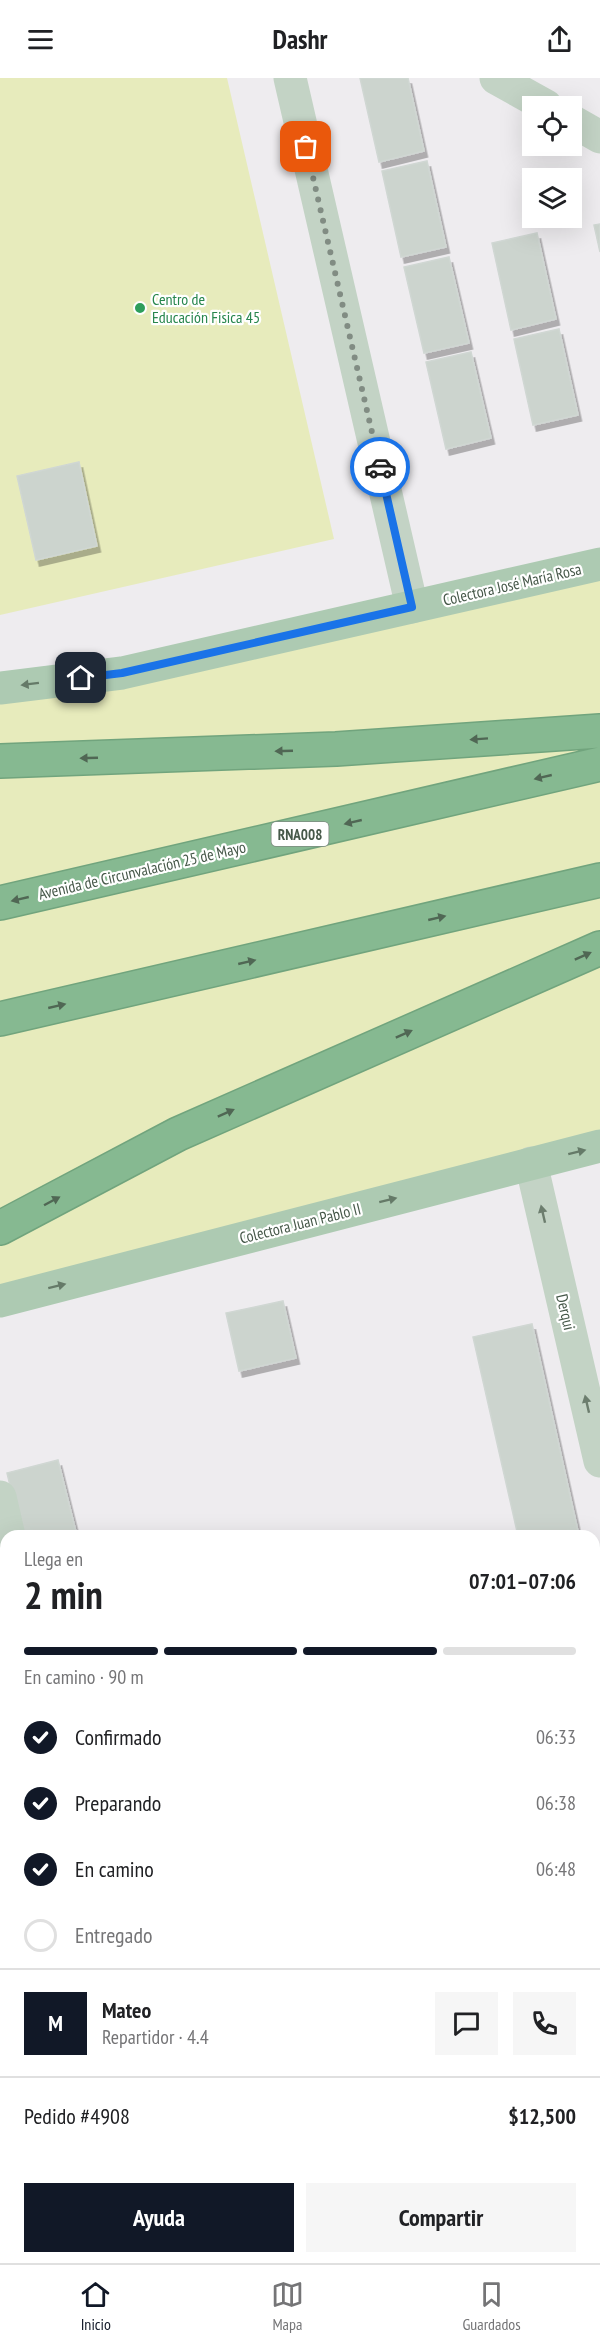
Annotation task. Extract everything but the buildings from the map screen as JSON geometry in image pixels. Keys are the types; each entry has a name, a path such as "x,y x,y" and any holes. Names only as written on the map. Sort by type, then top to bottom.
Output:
{"highway":[{"path":"0,761 336,749 600,731"},
{"name":"Avenida de Circunvalación 25 de Mayo","path":"0,903 600,764"},
{"path":"0,1019 600,880"},
{"path":"0,1228 178,1134 600,948"}],"main road":[{"name":"Colectora José María Rosa","path":"0,688 122,673 600,564"},
{"name":"Colectora Juan Pablo II","path":"0,1300 600,1146"}],"street":[{"path":"290,78 412,607"},
{"path":"496,78 528,96"},
{"path":"582,127 600,137"},
{"name":"Derqui","path":"531,1163 600,1461"},
{"path":"0,1497 8,1530"}],"green space":[{"name":"Centro de Educación Fisica 45","path":"0,78 227,78 334,539 0,615"},
{"path":"600,564 600,1146 0,1301 0,688"}],"way so far":[{"path":"306,147 380,467"}],"place":[{"name":"Centro de Educación Fisica 45","path":"140,308"}],"route":[{"path":"81,678 122,673 412,607 380,467"}]}
